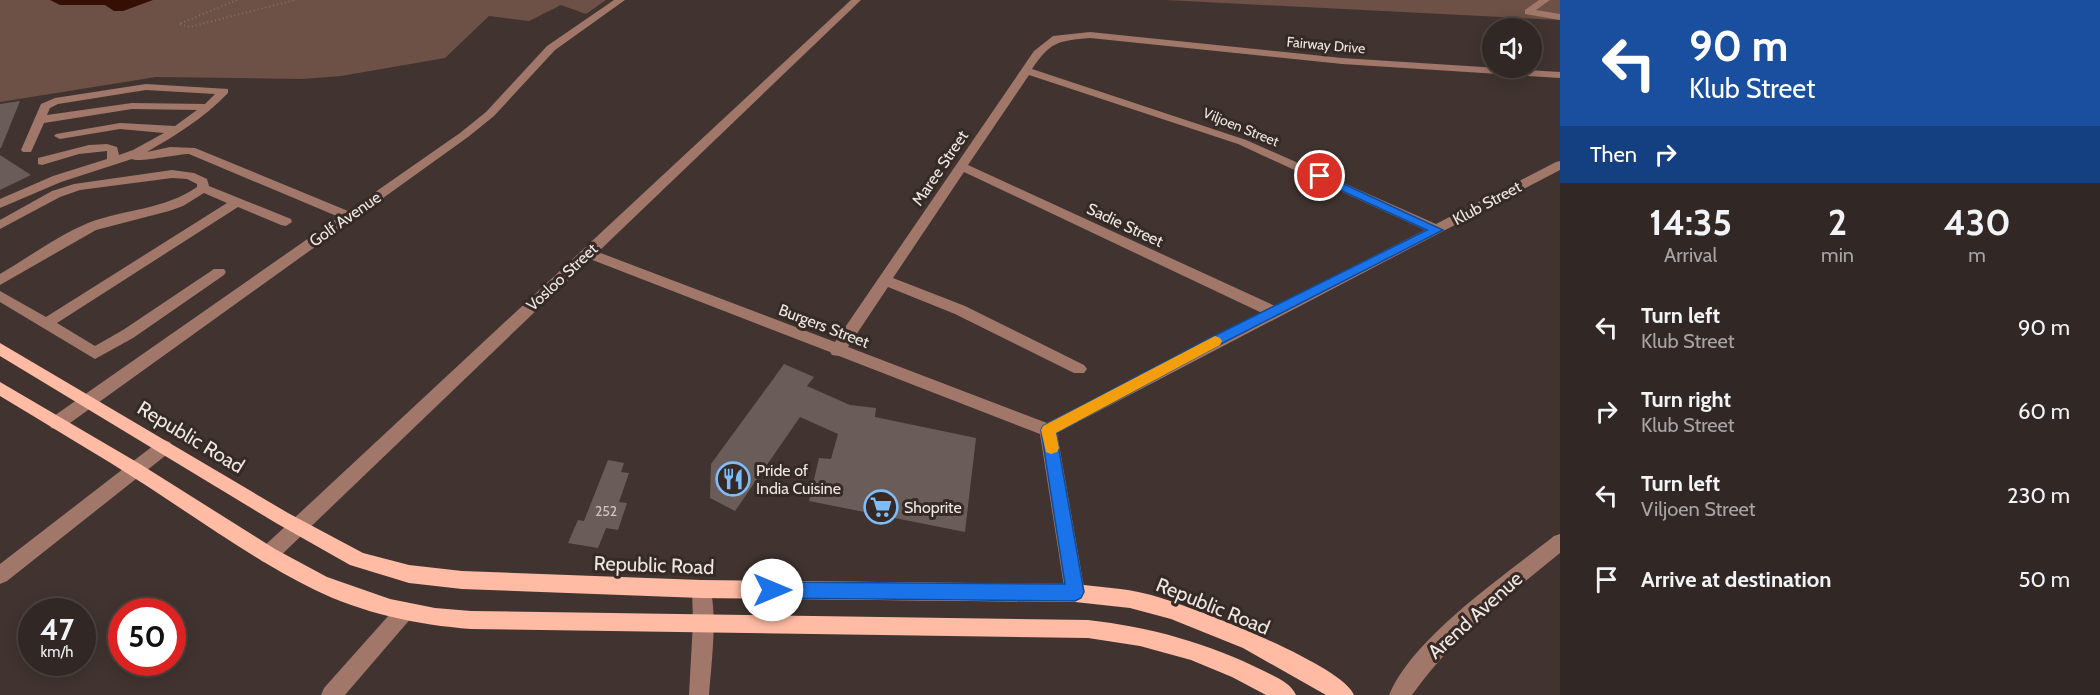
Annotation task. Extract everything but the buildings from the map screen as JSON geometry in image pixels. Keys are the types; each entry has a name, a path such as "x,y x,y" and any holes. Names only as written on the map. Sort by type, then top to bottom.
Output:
{"main road":[{"name":"Republic Road","path":"0,349 298,527 357,559 380,567 434,578 702,589 1075,592 1130,599 1181,613 1285,660 1344,695"},
{"path":"0,389 134,469 268,555 337,591 405,611 471,620 1053,627 1120,632 1172,644 1204,655 1286,695"}],"street":[{"name":"Golf Avenue","path":"57,423 483,120 551,48 620,0"},
{"name":"Vosloo Street","path":"268,555 856,0"},
{"path":"1545,0 1528,12 1560,17"},
{"name":"Maree Street","path":"837,351 1038,53 1050,42 1066,36 1090,35"},
{"name":"Fairway Drive","path":"1090,35 1342,61 1560,75"},
{"name":"Viljoen Street","path":"1027,71 1242,142 1437,230"},
{"path":"0,204 57,178 137,153 177,130 208,107 224,91 146,87 55,101 45,106 27,150"},
{"path":"39,120 132,106 208,107"},
{"path":"60,136 120,126 177,130"},
{"path":"42,161 89,149 109,147 113,149 113,162"},
{"path":"113,162 183,150 196,151 348,216"},
{"name":"Klub Street","path":"1048,430 1560,165"},
{"name":"Sadie Street","path":"962,167 1274,312"},
{"path":"0,225 56,194 78,187 172,174 190,176 203,182 203,188"},
{"path":"203,188 286,222"},
{"path":"0,280 90,228 107,221 179,202 203,188"},
{"path":"47,323 237,202"},
{"name":"Burgers Street","path":"588,254 1048,430"},
{"path":"0,296 95,353 128,334 219,272"},
{"path":"884,280 968,314 1079,369"},
{"path":"1048,430 1075,592"},
{"path":"0,575 164,447"},
{"name":"Arend Avenue","path":"1399,695 1426,658 1460,623 1560,542"},
{"path":"699,695 704,622 702,589"},
{"path":"331,695 405,611"}],"path":[{"path":"237,0 179,24 190,27 295,0"}],"shaded area":[{"path":"0,0 606,0 586,14 561,5 529,21 489,16 445,58 341,76 302,79 156,77 0,102"},
{"path":"50,0 153,0 123,11 114,11 105,5 60,5"},
{"path":"1166,0 1560,0 1560,20"}],"slow traffic":[{"path":"1051,448 1048,430 1215,341"}],"place":[{"name":"Pride of India Cuisine","path":"733,479"},
{"name":"Shoprite","path":"881,507"}],"route":[{"path":"772,590 1075,592 1048,430 1212,343 1437,230 1320,176"}]}
